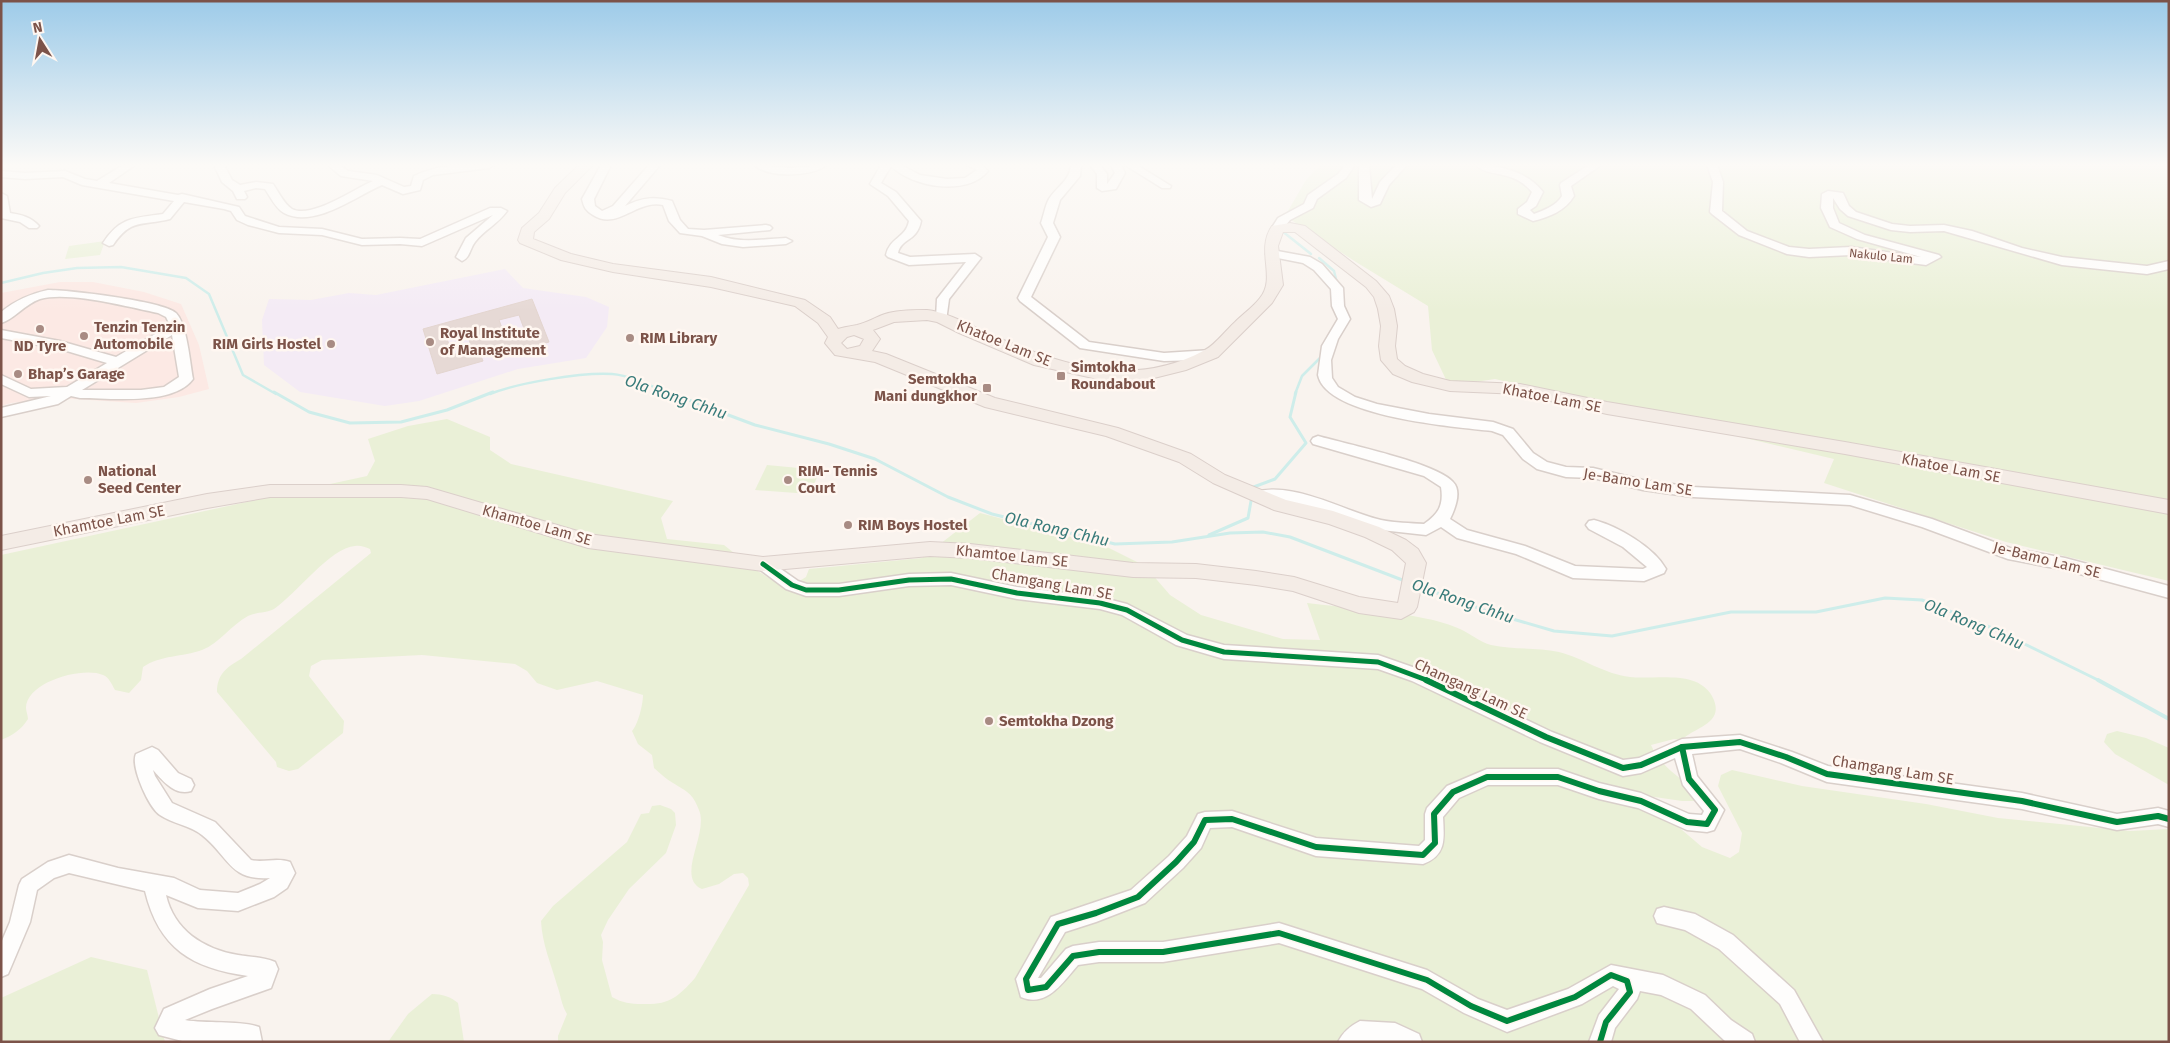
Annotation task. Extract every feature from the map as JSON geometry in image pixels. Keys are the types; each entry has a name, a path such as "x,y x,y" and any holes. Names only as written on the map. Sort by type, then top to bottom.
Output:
{"main road":[{"name":"Khamtoe Lam SE","path":"1,543 207,501 270,491 401,491 444,497 588,541 763,564 930,549 970,551 1133,570 1196,571 1248,577 1294,584 1359,605 1401,611 1407,607 1416,563 1411,554 1399,545 1372,532 1333,518 1281,505 1219,479 1185,458 1112,432 991,403 858,338 824,320 800,303 711,282 613,268 566,257 525,240 527,231 545,214"},
{"name":"Khatoe Lam SE","path":"858,338 883,320 903,315 927,315 942,318 965,330 1040,361 1102,375 1121,377 1150,374 1180,366 1212,353 1266,300 1276,285 1272,240 1277,229 1290,227 1300,229 1371,284 1381,296 1386,309 1389,326 1387,346 1389,360 1399,370 1418,378 1450,386 1520,389 1607,408 1845,448 2169,507"}],"street":[{"path":"5,214 5,216 23,219 33,226"},
{"path":"109,243 116,232 130,222 166,217 169,214"},
{"path":"238,214 241,218 252,223 279,230 322,232 362,242 400,241 422,243 486,214"},
{"path":"462,257 466,243 499,214"},
{"path":"599,214 606,218 618,214"},
{"path":"602,216 606,214"},
{"path":"672,214 675,221 684,230 704,233 766,228"},
{"path":"909,214 915,221 913,231 894,246 892,255 909,261 975,258 943,298 942,318"},
{"path":"1050,214 1047,224 1054,237 1024,298 1085,345 1164,357 1201,356 1212,353"},
{"path":"1277,229 1278,225 1286,217 1293,214"},
{"path":"1524,214 1533,218 1546,214"},
{"name":"Nakulo Lam","path":"1718,214 1742,232 1786,250 1810,254 1851,251 1926,261 1935,257 1860,238 1834,225 1829,214"},
{"name":"Nakulo Lam","path":"1852,214 1891,226 1910,229 1944,228 1968,233 2018,250 2062,261 2147,270 2169,265"},
{"path":"704,233 726,242 743,244 786,241"},
{"name":"Je-Bamo Lam SE","path":"1272,254 1306,260 1318,267 1337,288 1338,306 1344,319 1330,342 1324,379 1342,397 1388,413 1493,427 1508,432 1528,456 1542,466 1566,472 1593,473 1643,485 1693,492 1850,500 1927,523 2008,552 2065,564 2169,592"},
{"path":"1,319 36,296 50,293 73,293 162,310 171,315 176,324 186,380 167,391 141,394 80,394 70,391 29,393 1,379"},
{"path":"1,413 49,403 166,333 176,324"},
{"path":"1,334 28,338 88,352 117,362"},
{"path":"1260,496 1269,495 1300,499 1381,525 1426,530 1441,520 1447,512 1450,496 1448,485 1429,472 1318,441"},
{"path":"1441,520 1462,534 1520,550 1573,572 1644,575 1658,569 1644,553 1621,536 1594,525"},
{"name":"Chamgang Lam SE","path":"763,564 792,585 806,590 839,590 909,580 951,579 1016,593 1100,603 1127,610 1182,640 1224,652 1378,662 1418,676 1546,738 1623,768 1640,765 1682,746 1719,745 1740,742 1786,756 1827,774 2022,801 2117,822 2158,816 2169,819"},
{"path":"1682,746 1689,779 1715,810 1707,824 1687,822 1641,801 1599,791 1558,777 1487,777 1453,792 1434,814 1435,843 1423,854 1316,847 1232,819 1205,820 1194,842 1176,862 1138,897 1096,913 1058,924 1026,979 1028,990 1046,987 1074,956 1099,952 1163,952 1279,933 1427,980 1471,1006 1506,1021 1583,994 1611,975 1663,985 1698,1002 1724,1027 1744,1042"},
{"path":"1,968 20,922 29,884 48,871 70,864 118,877 174,887 198,899 238,902 267,891 280,882 285,872 282,868 257,870 245,867 208,828 165,809 146,778 142,759 152,754 172,779 185,785"},
{"path":"153,884 164,920 190,949 221,963 268,969 264,981 210,999 171,1016 166,1028 204,1034 251,1035 251,1042"},
{"path":"1664,916 1688,921 1726,942 1787,997 1812,1042"},
{"path":"1604,1035 1630,992 1627,981 1611,975"},
{"path":"1349,1042 1360,1032 1395,1034 1412,1042"}],"shaded area":[{"name":"Royal Institute of Management","path":"505,269 523,288 586,297 609,307 607,327 586,358 518,369 419,401 385,406 300,392 264,365 262,320 269,299 311,300 349,293 376,295"},
{"path":"60,282 93,282 144,292 181,304 199,345 209,389 179,397 136,403 58,398 11,403 1,406 1,293"}],"green space":[{"path":"1286,214 2169,214 2169,581 2006,542 1824,483 1834,459 1495,379 1449,386 1432,350 1428,306 1285,216"},
{"path":"105,241 100,255 65,259 69,246"},
{"path":"447,419 490,437 490,450 511,464 673,501 661,518 667,539 724,545 753,568 786,589 806,577 809,569 922,558 980,513 1105,546 1145,566 1170,595 1201,615 1283,639 1320,640 1307,603 1413,616 1460,629 1491,645 1559,652 1602,669 1630,677 1674,678 1696,682 1712,696 1715,713 1712,719 1682,740 1674,739 1651,745 1665,766 1699,792 1696,801 1682,801 1641,795 1702,847 1730,858 1739,852 1742,833 1718,786 1721,775 1732,770 1802,786 1926,804 1998,818 2130,831 2169,829 2169,1042 558,1042 558,1036 567,1014 547,953 541,921 553,906 627,842 641,814 649,813 652,806 660,805 671,809 675,813 676,825 666,853 629,889 608,920 601,935 603,942 602,960 612,997 627,1003 651,1004 672,999 683,991 695,978 749,885 748,878 743,873 734,874 719,884 702,889 695,883 692,875 692,865 701,820 694,799 689,793 668,780 654,768 652,755 638,744 632,731 640,714 643,695 597,681 557,690 537,683 527,671 515,664 422,655 322,660 311,666 309,676 344,721 343,733 298,769 289,771 277,767 276,762 217,692 219,680 227,668 241,659 371,553 370,549 361,546 345,548 335,554 274,609 248,616 208,647 157,660 143,667 141,680 129,693 115,690 107,677 94,673 70,675 57,678 45,684 28,699 26,708 28,719 26,723 16,732 1,740 1,555 367,476 375,461 368,439 408,426"},
{"name":"RIM- Tennis Court","path":"767,465 820,470 810,494 755,490"},
{"path":"2117,731 2146,738 2169,748 2169,785 2115,754 2104,742 2107,734"},
{"path":"91,957 147,970 165,1042 1,1042 1,998"},
{"path":"432,994 446,996 458,1003 464,1042 388,1042 408,1014"}],"building":[{"name":"Royal Institute of Management","path":"532,299 549,342 500,356 498,351 481,356 483,361 437,374 423,329","holes":["519,315 526,334 506,339 499,320","466,329 472,350 452,355 446,335"]}],"waterway":[{"path":"1282,231 1311,254"},
{"path":"1319,258 1334,271 1337,283"},
{"name":"Ola Rong Chhu","path":"1,283 43,273 77,268 121,267 186,278 209,294 243,375 276,394"},
{"path":"1295,394 1302,376 1322,356"},
{"name":"Ola Rong Chhu","path":"490,394 533,382 599,374 626,377 670,394"},
{"name":"Ola Rong Chhu","path":"274,392 309,412 350,423 401,422 447,410 493,392"},
{"name":"Ola Rong Chhu","path":"667,392 755,425 829,444 875,459 948,497 992,514 1115,544 1172,542 1230,533 1263,532 1290,537 1405,581"},
{"path":"1251,488 1275,479 1306,443 1290,417 1296,392"},
{"path":"1209,535 1248,518 1251,501"},
{"name":"Ola Rong Chhu","path":"1418,586 1492,613 1554,631 1612,636 1731,612 1816,612 1885,598 1922,600 1992,628 2098,680"},
{"name":"Ola Rong Chhu","path":"2098,680 2169,719"}],"cycle path":[{"path":"763,564 792,585 806,590 839,590 909,580 951,579 1017,593 1100,603 1127,610 1182,640 1224,652 1378,662 1418,676 1546,737 1623,768 1641,765 1682,747 1740,742 1786,757 1827,774 2022,801 2117,822 2158,816 2169,819"},
{"path":"1600,1042 1606,1022 1630,992 1627,981 1611,975 1575,997 1507,1021 1471,1006 1427,980 1279,933 1163,952 1099,952 1073,956 1046,987 1028,990 1026,979 1058,924 1096,913 1138,897 1176,862 1194,842 1205,820 1232,819 1316,847 1423,855 1435,843 1434,814 1453,792 1487,777 1558,777 1599,791 1641,801 1687,822 1707,824 1715,810 1689,779 1682,747"}],"place":[{"name":"ND Tyre","path":"40,329"},
{"name":"Tenzin Tenzin Automobile","path":"84,336"},
{"name":"RIM Library","path":"630,338"},
{"name":"Royal Institute of Management","path":"430,342"},
{"name":"RIM Girls Hostel","path":"331,344"},
{"name":"Bhap’s Garage","path":"18,374"},
{"name":"Simtokha Roundabout","path":"1061,376"},
{"name":"Semtokha Mani dungkhor","path":"987,388"},
{"name":"National Seed Center","path":"88,480"},
{"name":"RIM- Tennis Court","path":"788,480"},
{"name":"RIM Boys Hostel","path":"848,525"},
{"name":"Semtokha Dzong","path":"989,721"}]}
